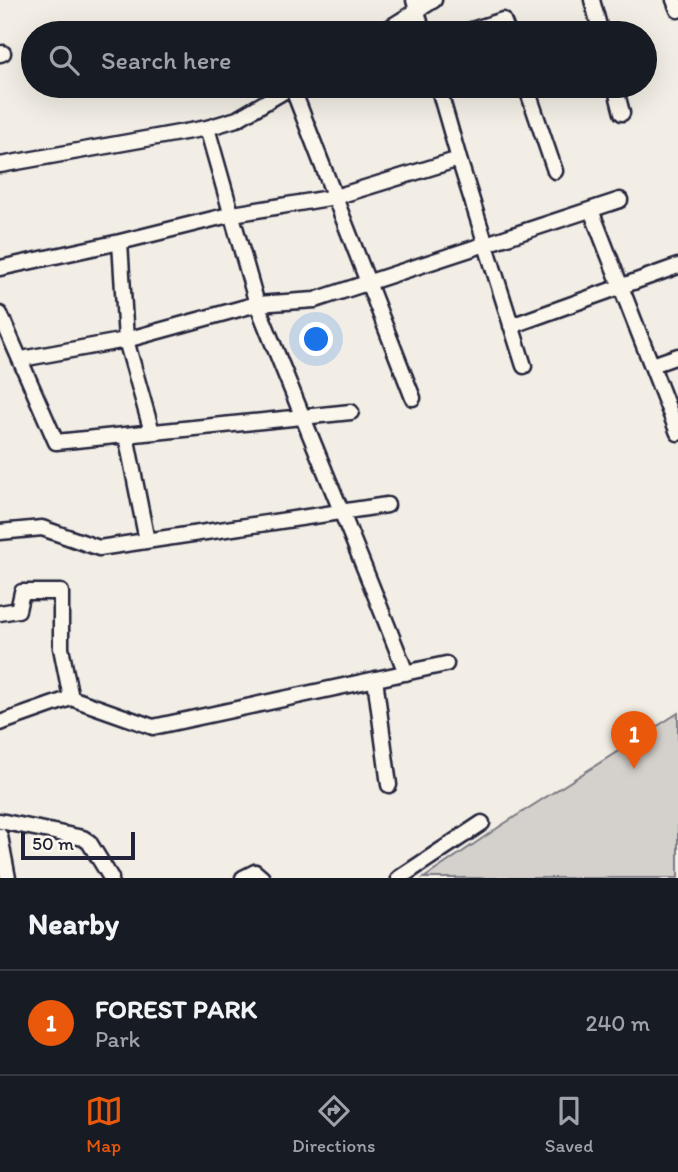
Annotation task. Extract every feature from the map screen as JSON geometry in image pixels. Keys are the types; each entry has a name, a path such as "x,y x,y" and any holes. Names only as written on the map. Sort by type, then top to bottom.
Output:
{"street":[{"path":"396,21 415,6 434,0"},
{"path":"592,0 598,21"},
{"path":"674,0 678,10"},
{"path":"0,165 207,128 237,119 273,98"},
{"path":"298,98 413,398"},
{"path":"441,98 524,366"},
{"path":"530,98 555,171"},
{"path":"618,98 622,113"},
{"path":"207,128 257,304 406,673"},
{"path":"0,268 120,243 233,214 335,197 458,159"},
{"path":"27,358 126,340 257,304 315,300 620,200"},
{"path":"591,210 678,433"},
{"path":"120,243 126,340 152,432"},
{"path":"511,326 678,266"},
{"path":"0,314 56,442 351,412"},
{"path":"652,365 678,356"},
{"path":"126,435 147,541"},
{"path":"0,532 42,528 99,548 387,505"},
{"path":"0,613 18,610 22,592 61,592 61,648 71,698"},
{"path":"0,723 71,698 153,727 446,664"},
{"path":"375,679 389,785"},
{"path":"0,821 83,838 89,842 111,878"},
{"path":"399,878 482,823"},
{"path":"0,836 8,878"},
{"path":"243,878 255,872 262,878"}],"shaded area":[{"path":"678,713 678,878 424,878 502,825"}],"place":[{"name":"FOREST PARK","path":"634,769"}]}
